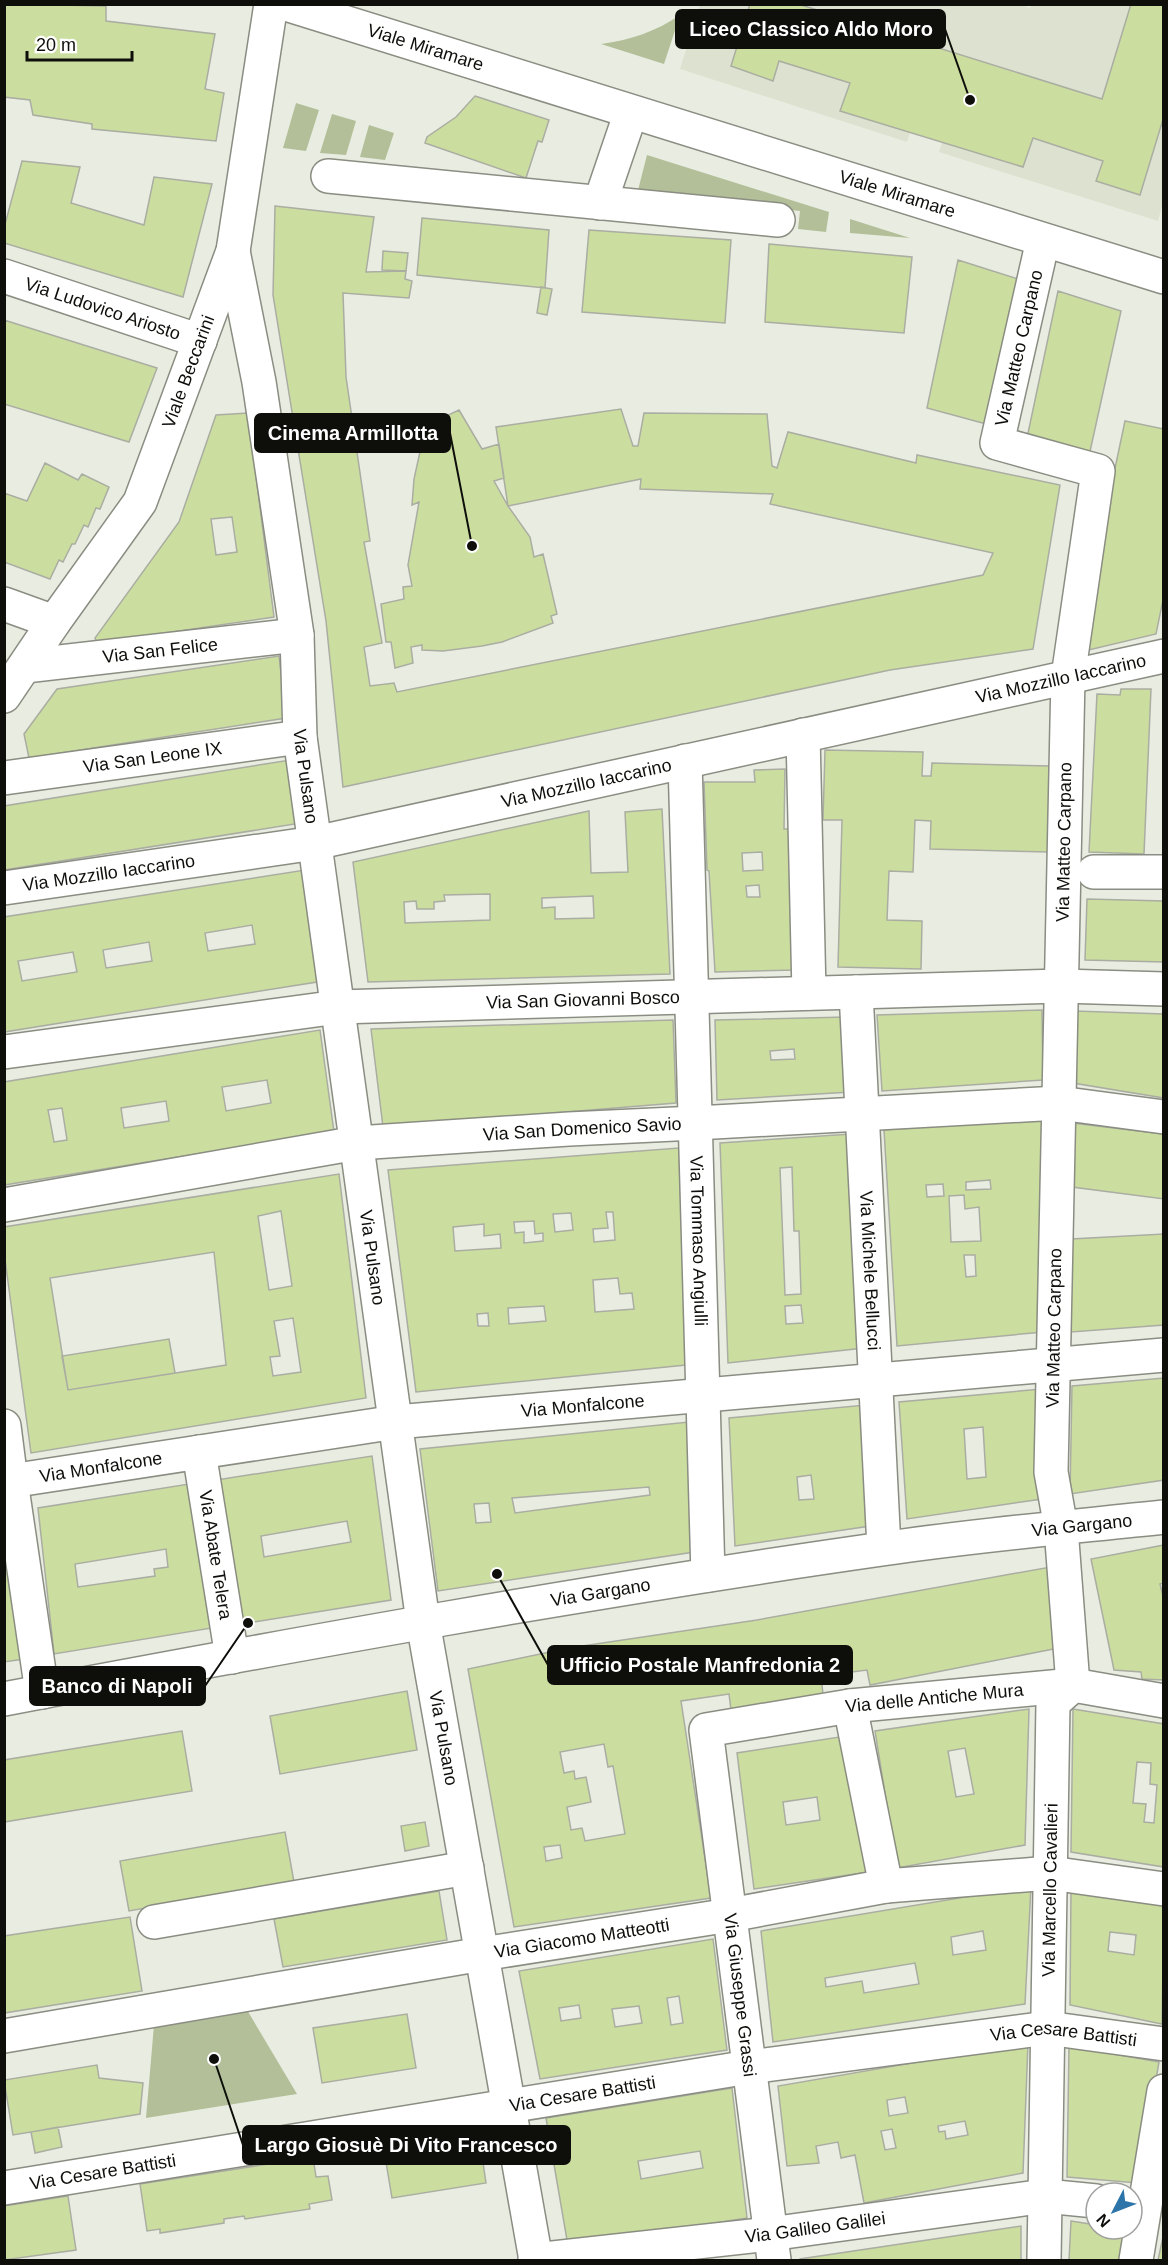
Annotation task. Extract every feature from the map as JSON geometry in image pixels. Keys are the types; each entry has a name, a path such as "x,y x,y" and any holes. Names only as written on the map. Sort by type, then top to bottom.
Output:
{"street":[{"name":"Viale Beccarini","path":"4,696 140,502 233,251 271,4"},
{"name":"Viale Miramare","path":"286,4 1164,277"},
{"path":"600,203 631,112"},
{"path":"328,176 778,220"},
{"name":"Via Matteo Carpano","path":"1043,240 997,443 1098,471 1068,677 1051,1472 1061,1528"},
{"name":"Via Pulsano","path":"233,251 259,382 297,635 300,737 423,1622 536,2260"},
{"name":"Via Ludovico Ariosto","path":"4,276 201,340"},
{"path":"4,604 54,622"},
{"name":"Via San Felice","path":"24,666 297,635"},
{"name":"Via Mozzillo Iaccarino","path":"4,888 315,843 1164,656"},
{"path":"803,735 809,993"},
{"name":"Via San Leone IX","path":"4,778 300,737"},
{"name":"Via Tommaso Angiulli","path":"685,761 708,1575"},
{"path":"1094,872 1164,872"},
{"name":"Via San Giovanni Bosco","path":"4,1052 338,1007 1061,986 1164,989"},
{"name":"Via Michele Bellucci","path":"856,992 884,1548"},
{"name":"Via San Domenico Savio","path":"4,1205 357,1143 569,1129 1059,1103 1164,1117"},
{"name":"Via Monfalcone","path":"8,1482 396,1422 1164,1355"},
{"path":"4,1426 8,1482 42,1692"},
{"name":"Via Abate Telera","path":"199,1452 232,1657"},
{"name":"Via Gargano","path":"4,1699 423,1622 708,1575 884,1548 1164,1517"},
{"path":"1061,1528 1073,1685"},
{"name":"Via delle Antiche Mura","path":"706,1730 850,1706 1073,1685 1164,1701"},
{"name":"Via Marcello Cavalieri","path":"1044,2260 1053,1703 1073,1685"},
{"path":"850,1706 886,1886"},
{"name":"Via Giuseppe Grassi","path":"706,1730 772,2247"},
{"path":"154,1922 467,1868"},
{"name":"Via Giacomo Matteotti","path":"4,2036 482,1954 730,1916 886,1886 1050,1873 1164,1889"},
{"name":"Via Cesare Battisti","path":"4,2188 749,2067 1047,2028 1164,2044"},
{"path":"1136,2260 1147,2207 1164,2091"},
{"name":"Via Galileo Galilei","path":"536,2260 772,2247 1045,2196 1084,2200"}],"shaded area":[{"path":"1020,4 1029,8 1034,4 1163,5 1163,202 1158,221 939,152 942,142 910,132 907,142 680,69 700,5"}],"green space":[{"path":"680,15 664,64 601,44 642,34"},
{"path":"296,103 319,110 306,151 283,148"},
{"path":"332,114 356,121 346,155 320,153"},
{"path":"369,125 394,133 385,160 360,157"},
{"path":"647,155 829,212 826,232 798,229 800,211 637,194"},
{"path":"850,219 910,238 850,233"},
{"path":"247,2010 297,2094 146,2118 154,2025"}],"building":[{"path":"4,4 106,6 106,21 215,34 205,89 224,93 216,141 92,129 92,124 33,115 30,100 4,97"},
{"path":"750,4 798,4 1102,99 1131,4 1164,4 1164,116 1140,195 1096,181 1103,161 1033,138 1023,167 840,111 850,83 779,61 773,81 731,66"},
{"path":"475,96 549,120 542,142 538,141 526,178 425,143 427,137 456,117"},
{"path":"22,161 80,167 71,203 144,225 154,177 212,184 183,297 4,243 4,228"},
{"path":"275,206 374,217 366,272 406,271 405,279 412,281 409,298 343,293 346,377 370,541 364,542 382,643 364,647 370,686 394,683 397,692 983,575 993,553 770,504 773,494 640,489 641,479 508,506 496,427 621,409 633,446 638,446 644,413 767,414 772,466 777,468 788,432 916,463 917,455 1060,485 1033,649 890,670 343,787 326,621 273,295"},
{"path":"422,218 549,230 545,288 417,275"},
{"path":"589,230 731,240 725,323 582,312"},
{"path":"769,244 912,257 904,333 765,322"},
{"path":"383,251 408,253 406,271 382,270"},
{"path":"958,260 1021,280 990,425 927,408"},
{"path":"541,287 552,289 547,315 537,313"},
{"path":"1058,291 1121,311 1089,456 1027,438"},
{"path":"4,320 157,368 129,442 4,404"},
{"path":"459,410 482,449 499,444 504,478 494,481 530,537 534,557 543,554 557,614 551,616 553,623 502,642 443,651 422,650 422,645 411,647 413,663 395,668 391,642 386,642 381,604 404,599 403,587 412,586 408,565 419,502 412,505 414,479 421,447 446,416"},
{"path":"248,413 274,617 97,643 95,638 179,522 216,415","holes":["232,517 237,552 216,555 211,519"]},
{"path":"1125,421 1164,429 1164,595 1156,634 1076,653"},
{"path":"45,463 78,480 82,474 109,487 100,509 96,508 88,527 84,525 63,562 59,560 50,579 4,562 4,493 27,501"},
{"path":"279,656 286,718 29,758 24,734 57,689"},
{"path":"1121,689 1151,689 1144,854 1089,852 1097,694 1120,695"},
{"path":"825,750 923,752 922,776 931,776 932,763 1050,766 1048,852 930,849 931,821 915,820 913,872 889,871 887,920 922,921 921,969 838,967 842,820 823,820"},
{"path":"290,760 301,823 4,870 4,806"},
{"path":"785,769 784,829 796,829 796,970 715,972 709,871 707,870 704,782 755,782 754,770","holes":["762,852 763,870 743,871 742,853","759,885 760,897 747,897 746,886"]},
{"path":"662,809 670,974 368,982 353,862 589,811 591,873 628,872 625,812","holes":["490,894 490,920 405,923 404,902 416,901 417,909 434,909 434,902 445,901 444,895","593,896 594,918 555,919 555,907 542,908 542,898"]},
{"path":"305,870 317,982 4,1032 4,917","holes":["252,925 255,944 208,951 205,933","149,942 152,961 106,968 103,950","73,952 77,972 22,981 18,961"]},
{"path":"1087,899 1164,901 1164,962 1085,960"},
{"path":"1042,1010 1043,1080 882,1091 877,1015"},
{"path":"1074,1011 1164,1014 1164,1098 1073,1083"},
{"path":"847,1017 851,1092 717,1100 715,1020","holes":["794,1049 795,1059 771,1060 770,1051"]},
{"path":"673,1020 676,1103 383,1127 371,1029"},
{"path":"320,1030 334,1132 4,1185 4,1082","holes":["267,1080 271,1103 226,1111 222,1087","166,1101 169,1121 124,1128 121,1108","62,1108 67,1140 54,1142 48,1110"]},
{"path":"1043,1118 1043,1332 897,1346 884,1130","holes":["990,1180 991,1189 966,1190 966,1182","943,1184 944,1196 927,1197 926,1185","964,1195 965,1209 979,1207 981,1241 951,1242 949,1196","964,1255 975,1255 976,1276 966,1277"]},
{"path":"1072,1123 1164,1134 1164,1199 1072,1187"},
{"path":"851,1134 864,1348 728,1363 720,1143","holes":["792,1167 794,1231 799,1231 801,1294 785,1295 780,1168","801,1305 803,1323 786,1324 785,1306"]},
{"path":"679,1148 686,1365 416,1392 388,1170","holes":["606,1212 613,1212 615,1240 594,1242 593,1229 608,1228","571,1213 573,1230 555,1232 553,1214","534,1221 535,1234 543,1233 543,1241 524,1243 524,1232 515,1233 514,1222","484,1224 484,1236 500,1234 501,1248 455,1251 453,1227","618,1278 620,1294 632,1293 634,1309 595,1312 593,1280","544,1306 546,1321 509,1324 508,1308","488,1313 489,1326 478,1326 477,1314"]},
{"path":"339,1174 366,1398 31,1453 4,1252 4,1227","holes":["281,1211 292,1286 269,1290 258,1216","214,1252 226,1365 68,1390 50,1278","293,1318 301,1372 273,1376 270,1357 280,1356 274,1321"]},
{"path":"1164,1234 1164,1325 1071,1332 1071,1239"},
{"path":"169,1339 175,1373 68,1390 62,1356"},
{"path":"1164,1378 1164,1480 1070,1494 1072,1386"},
{"path":"1042,1389 1042,1499 907,1519 899,1402","holes":["983,1427 986,1477 967,1479 964,1429"]},
{"path":"866,1405 877,1525 735,1546 729,1418","holes":["811,1475 814,1499 799,1500 797,1477"]},
{"path":"689,1422 694,1552 438,1591 420,1449","holes":["649,1487 650,1495 515,1513 512,1498","489,1503 491,1522 476,1523 474,1504"]},
{"path":"372,1456 391,1600 241,1624 216,1480","holes":["347,1521 351,1542 264,1557 261,1536"]},
{"path":"189,1484 212,1628 54,1654 38,1508","holes":["166,1549 168,1567 154,1569 155,1576 78,1587 75,1564"]},
{"path":"4,1514 24,1659 4,1662"},
{"path":"1164,1545 1164,1583 1160,1584 1164,1600 1164,1680 1142,1679 1141,1672 1114,1670 1091,1559"},
{"path":"1056,1566 1069,1646 870,1685 867,1670 821,1676 823,1694 731,1710 729,1694 681,1701 711,1898 514,1927 468,1669 569,1648 757,1620","holes":["604,1744 608,1767 613,1766 625,1834 585,1841 582,1828 571,1830 567,1807 591,1802 586,1777 575,1779 574,1771 564,1773 560,1752","560,1845 562,1858 546,1861 544,1847"]},
{"path":"407,1691 417,1750 280,1774 270,1716"},
{"path":"1029,1709 1025,1845 897,1868 875,1731","holes":["965,1748 974,1794 956,1797 948,1751"]},
{"path":"1073,1709 1164,1724 1164,1867 1071,1852","holes":["1137,1762 1151,1763 1150,1784 1157,1785 1154,1823 1144,1822 1146,1804 1133,1803"]},
{"path":"182,1731 192,1791 4,1822 4,1760"},
{"path":"846,1736 869,1872 754,1889 737,1753","holes":["817,1797 820,1820 786,1825 783,1802"]},
{"path":"425,1822 429,1846 405,1851 401,1826"},
{"path":"285,1832 294,1882 129,1911 120,1861"},
{"path":"1031,1886 1025,2004 773,2042 761,1931","holes":["983,1931 986,1950 953,1955 951,1937","915,1963 919,1984 864,1993 862,1981 826,1987 825,1978"]},
{"path":"1071,1890 1164,1905 1162,2024 1070,2005","holes":["1110,1932 1136,1935 1134,1955 1108,1951"]},
{"path":"439,1891 447,1940 283,1967 274,1919"},
{"path":"130,1917 142,1991 4,2013 4,1936"},
{"path":"713,1939 727,2050 540,2079 519,1971","holes":["679,1996 683,2023 671,2025 667,1998","579,2005 581,2018 561,2021 559,2008","639,2006 642,2023 615,2027 612,2009"]},
{"path":"407,2014 416,2068 322,2083 313,2028"},
{"path":"1028,2043 1023,2173 864,2203 855,2155 841,2158 838,2142 816,2146 819,2163 787,2166 778,2086","holes":["905,2097 908,2113 889,2116 887,2100","965,2121 968,2135 946,2139 945,2131 939,2132 938,2126","892,2129 896,2148 885,2150 881,2131"]},
{"path":"1069,2046 1159,2062 1138,2181 1067,2177"},
{"path":"97,2065 99,2078 143,2083 140,2114 13,2135 4,2080"},
{"path":"732,2088 747,2218 568,2246 546,2118","holes":["700,2151 703,2168 641,2179 638,2161"]},
{"path":"58,2127 62,2147 35,2153 31,2132"},
{"path":"478,2129 486,2183 392,2198 383,2144"},
{"path":"313,2157 316,2177 328,2176 332,2200 309,2204 310,2209 245,2219 244,2216 224,2219 224,2223 160,2233 160,2229 147,2231 140,2184"},
{"path":"68,2196 76,2250 4,2260 4,2206"},
{"path":"1071,2221 1084,2223 1084,2241 1128,2241 1125,2260 1069,2260"},
{"path":"1021,2226 1021,2260 800,2260 800,2259"},
{"path":"1163,2237 1164,2260 1158,2260"}],"place":[{"name":"Liceo Classico Aldo Moro","path":"970,100"},
{"name":"Cinema Armillotta","path":"472,546"},
{"name":"Ufficio Postale Manfredonia 2","path":"497,1574"},
{"name":"Banco di Napoli","path":"248,1623"},
{"name":"Largo Giosuè Di Vito Francesco","path":"214,2059"}]}
